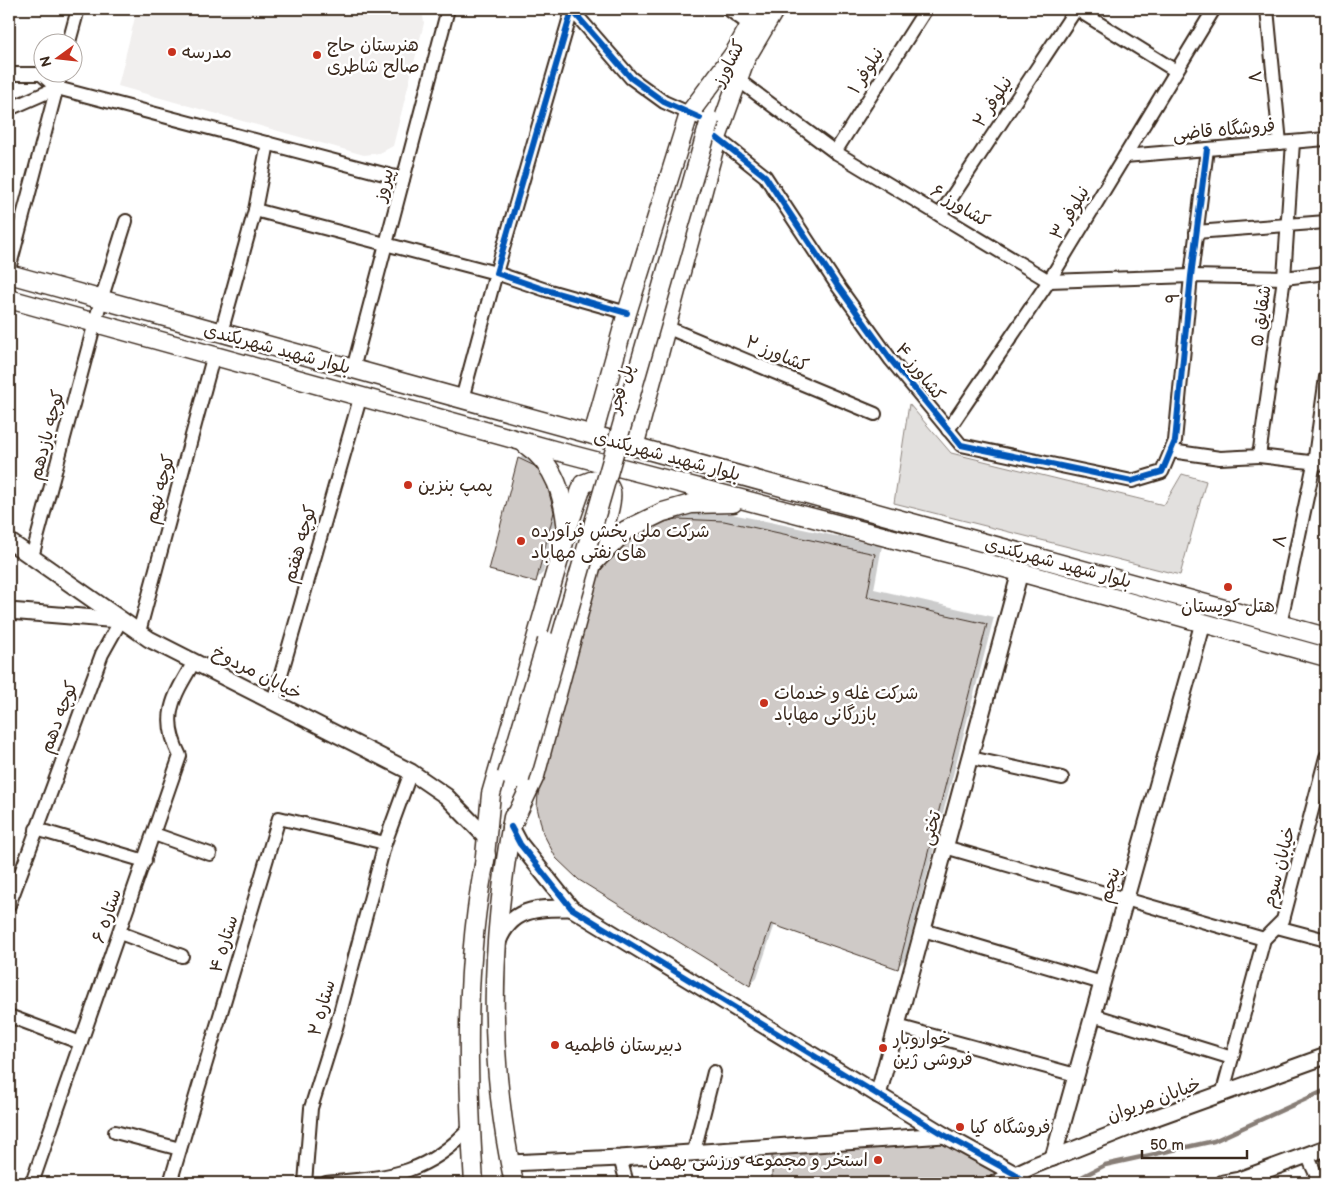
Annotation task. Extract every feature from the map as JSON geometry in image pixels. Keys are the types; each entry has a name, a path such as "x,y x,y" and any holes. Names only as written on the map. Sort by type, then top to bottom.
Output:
{"main road":[{"name":"کشاورز","path":"700,117 741,55 750,25 759,9"},
{"path":"634,447 717,138 737,79 741,55 775,9"},
{"path":"593,435 627,313 700,117"},
{"name":"پل فجر","path":"514,777 700,117"},
{"name":"بلوار شهید شهریکندی","path":"9,274 1326,637"},
{"name":"بلوار شهید شهریکندی","path":"9,299 214,354 516,439 1020,572 1326,657"},
{"path":"516,439 534,450 547,464 557,483 565,506 567,532"},
{"path":"474,1183 470,1128 469,1035 472,952 484,866 491,794 567,532 583,484 596,479 606,483 611,492 610,502 535,776 511,827"},
{"path":"592,564 626,530 663,512 691,504 720,502 770,506"},
{"path":"514,777 511,827 501,886 495,953 494,1042 500,1103 514,1183"},
{"path":"484,866 491,831 514,777"}],"street":[{"path":"72,32 78,9"},
{"name":"پیروز","path":"353,369 448,9"},
{"path":"573,9 631,78 664,102 700,117"},
{"path":"462,399 496,274 573,9"},
{"path":"728,9 750,25"},
{"name":"نیلوفر ۱","path":"835,152 926,9"},
{"path":"1076,9 1176,71"},
{"name":"نیلوفر ۲","path":"940,215 1076,9"},
{"name":"نیلوفر ۳","path":"948,430 1049,281 1214,9"},
{"name":"۸","path":"1267,9 1280,143"},
{"path":"9,74 41,74 57,88 403,179"},
{"name":"کشاورز ۶","path":"737,79 835,152 1049,281"},
{"path":"9,268 58,82"},
{"path":"9,109 57,88"},
{"name":"کشاورز ۴","path":"717,138 765,176 853,308 891,360 961,445 1132,480 1162,472 1171,451"},
{"name":"فروشگاه قاضی","path":"1124,156 1326,139"},
{"name":"شقایق ۵","path":"1259,456 1284,278 1294,142"},
{"path":"221,333 255,210 268,143"},
{"name":"۹","path":"1171,451 1175,442 1191,276 1207,149"},
{"path":"255,210 496,274 627,313"},
{"name":"کوچه یازدهم","path":"32,557 101,300 126,221"},
{"path":"1196,232 1326,222"},
{"path":"1049,281 1191,276 1284,278 1326,273"},
{"name":"کشاورز ۲","path":"666,327 875,414"},
{"name":"کوچه نهم","path":"139,632 214,354"},
{"name":"۸","path":"1280,624 1320,464 1326,377"},
{"name":"کوچه هفتم","path":"273,702 361,395"},
{"path":"1171,451 1220,458 1259,456 1320,464"},
{"name":"خیابان مردوخ","path":"9,542 139,632 194,662 411,772 446,796 487,838"},
{"name":"تختی","path":"878,1094 971,758 1020,572"},
{"path":"9,611 121,620"},
{"name":"کوچه دهم","path":"9,905 102,654 121,620"},
{"name":"پنجم","path":"1053,1158 1203,622"},
{"name":"ستاره ۶","path":"32,1183 180,756 174,744 168,718 175,698 194,662"},
{"name":"خیابان سوم","path":"1222,1095 1264,940 1283,920 1326,757"},
{"path":"971,758 1062,778"},
{"name":"ستاره ۲","path":"305,1183 311,1108 336,1028 384,844 411,772"},
{"name":"ستاره ۴","path":"170,1183 279,818 384,844"},
{"path":"511,827 520,844 571,908 944,1135 1020,1179"},
{"path":"36,829 145,861"},
{"path":"154,834 210,854"},
{"path":"946,846 1264,940"},
{"path":"495,953 502,932 514,919 528,911 542,908 571,908"},
{"path":"1276,927 1326,940"},
{"path":"923,930 1102,983"},
{"path":"120,933 182,956"},
{"path":"9,1016 80,1043"},
{"path":"1093,1016 1232,1058"},
{"path":"897,1026 1076,1075"},
{"name":"خیابان مریوان","path":"996,1183 1020,1179 1053,1158 1143,1122 1326,1056"},
{"path":"694,1151 714,1072"},
{"path":"326,1183 381,1180 421,1167 458,1142 470,1128"},
{"path":"115,1132 180,1149"},
{"path":"510,1163 620,1158 694,1151 944,1135"},
{"path":"1223,1183 1239,1180 1326,1148"},
{"path":"1307,1155 1320,1183"},
{"path":"620,1158 627,1183"},
{"path":"400,1174 411,1183"}],"shaded area":[{"name":"هنرستان حاج صالح شاطری","path":"137,9 398,9 423,16 424,23 393,146 380,153 364,155 118,86"},
{"path":"909,404 951,453 1164,505 1182,474 1206,481 1180,575 894,503"}],"building":[{"name":"شرکت ملی پخش فرآورده های نفتی مهاباد","path":"518,458 539,468 547,485 554,512 536,582 489,570"},
{"name":"شرکت غله و خدمات بازرگانی مهاباد","path":"677,519 724,521 875,554 867,597 987,624 898,969 771,924 750,986 579,880 556,858 543,833 537,807 539,782 597,576 614,551 633,536 651,525"},
{"name":"استخر و مجموعه ورزشی بهمن","path":"943,1138 1003,1171 976,1183 772,1183 772,1149"}],"waterway":[{"path":"1070,1183 1105,1165 1214,1141 1326,1090"}],"cycle path":[{"path":"627,313 546,290 496,273 572,10 631,78 664,102 700,118"},
{"path":"717,138 765,176 837,285 891,360 961,445 1132,481 1162,472 1175,441 1191,276 1207,149"},
{"path":"511,827 520,844 571,908 944,1135 1015,1174 1024,1183"}],"place":[{"name":"مدرسه","path":"172,52"},
{"name":"هنرستان حاج صالح شاطری","path":"317,55"},
{"name":"پمپ بنزین","path":"408,485"},
{"name":"شرکت ملی پخش فرآورده های نفتی مهاباد","path":"521,541"},
{"name":"هتل کویستان","path":"1228,587"},
{"name":"شرکت غله و خدمات بازرگانی مهاباد","path":"764,703"},
{"name":"دبیرستان فاطمیه","path":"555,1045"},
{"name":"خواروبار فروشی ژین","path":"883,1048"},
{"name":"فروشگاه کیا","path":"960,1127"},
{"name":"استخر و مجموعه ورزشی بهمن","path":"878,1160"}]}
